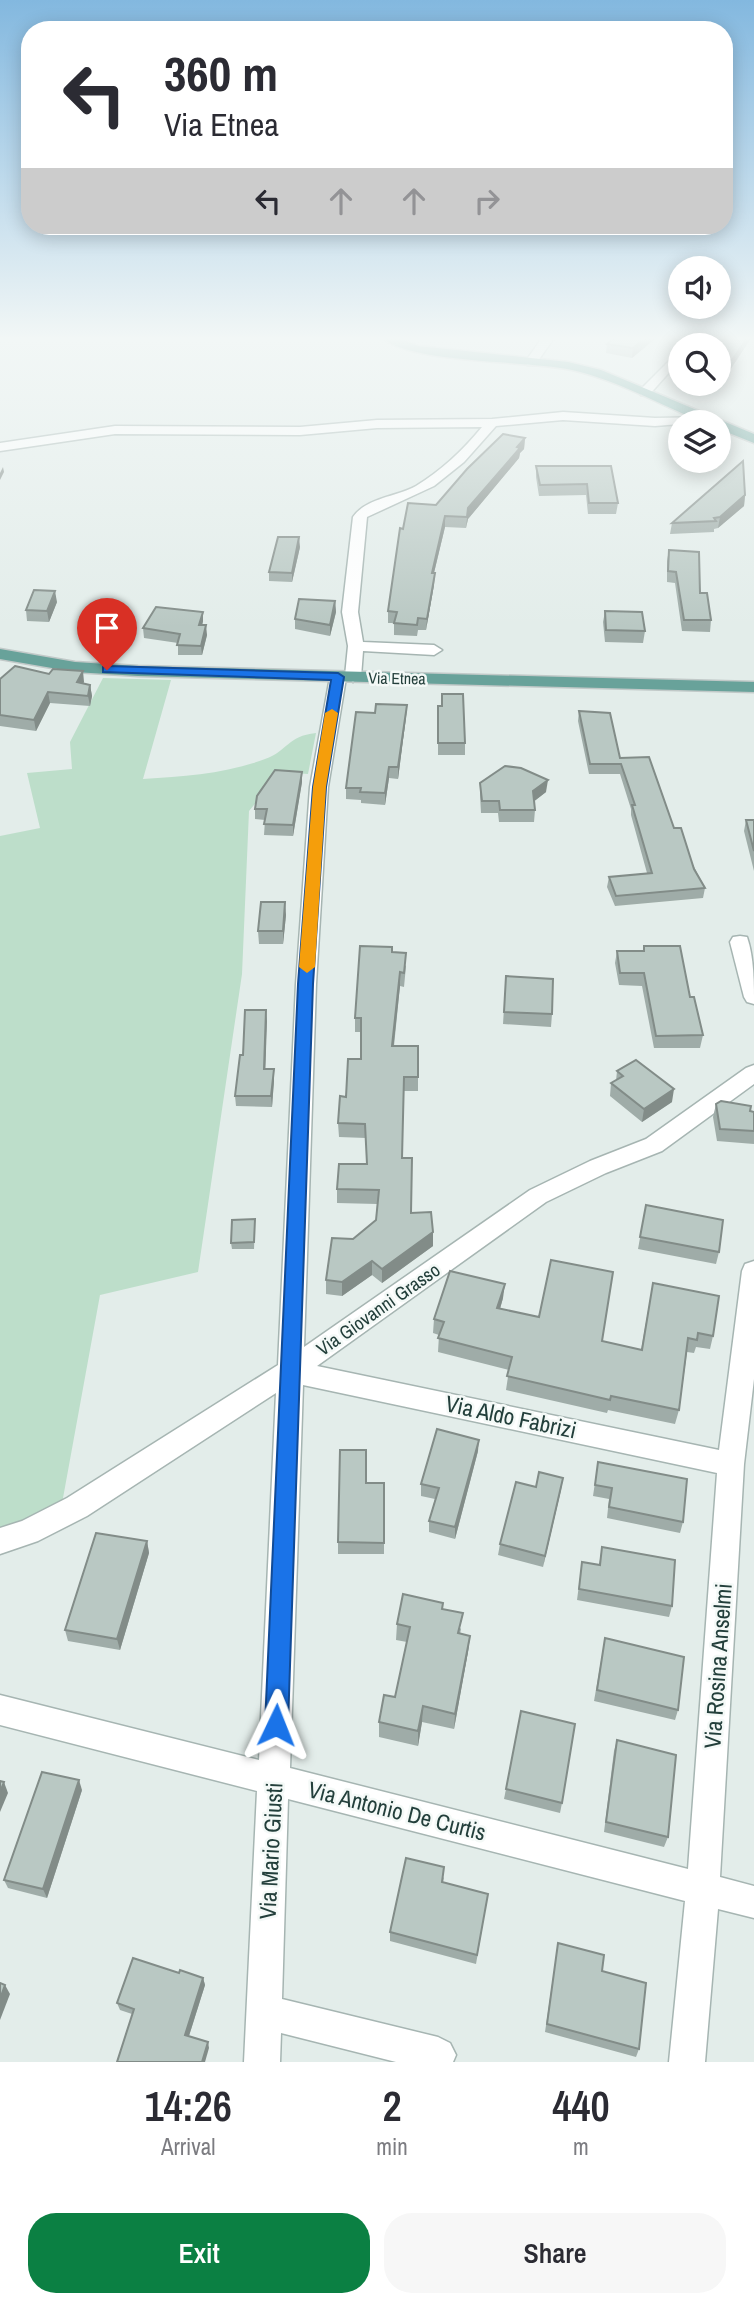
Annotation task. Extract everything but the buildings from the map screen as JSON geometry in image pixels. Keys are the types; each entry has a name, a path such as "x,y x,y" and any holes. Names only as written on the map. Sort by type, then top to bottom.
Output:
{"main road":[{"name":"Via Etnea","path":"5,655 107,670 754,687"}],"street":[{"path":"0,447 86,434"},
{"name":"Via Mario Giusti","path":"262,2062 306,984 319,787 345,677 356,646 350,612 360,517 364,510 409,494 429,482 484,434"},
{"path":"356,646 434,650"},
{"path":"740,942 754,997"},
{"name":"Via Giovanni Grasso","path":"0,1541 28,1532 77,1507 290,1371 538,1196 598,1167 654,1145 754,1073"},
{"name":"Via Rosina Anselmi","path":"687,2062 703,1889 731,1464 747,1397 754,1271"},
{"name":"Via Aldo Fabrizi","path":"290,1371 731,1464"},
{"name":"Via Antonio De Curtis","path":"0,1710 754,1902"},
{"path":"264,2012 438,2054"}],"green space":[{"path":"103,678 171,680 143,779 205,774 235,768 273,756 293,740 316,733 308,774 281,772 249,811 242,974 198,1272 100,1295 61,1509 0,1534 0,836 40,828 27,773 72,769 70,742"}],"slow traffic":[{"path":"307,967 319,787 332,713"}],"route":[{"path":"107,670 338,677 319,787 306,984 276,1725"}]}
